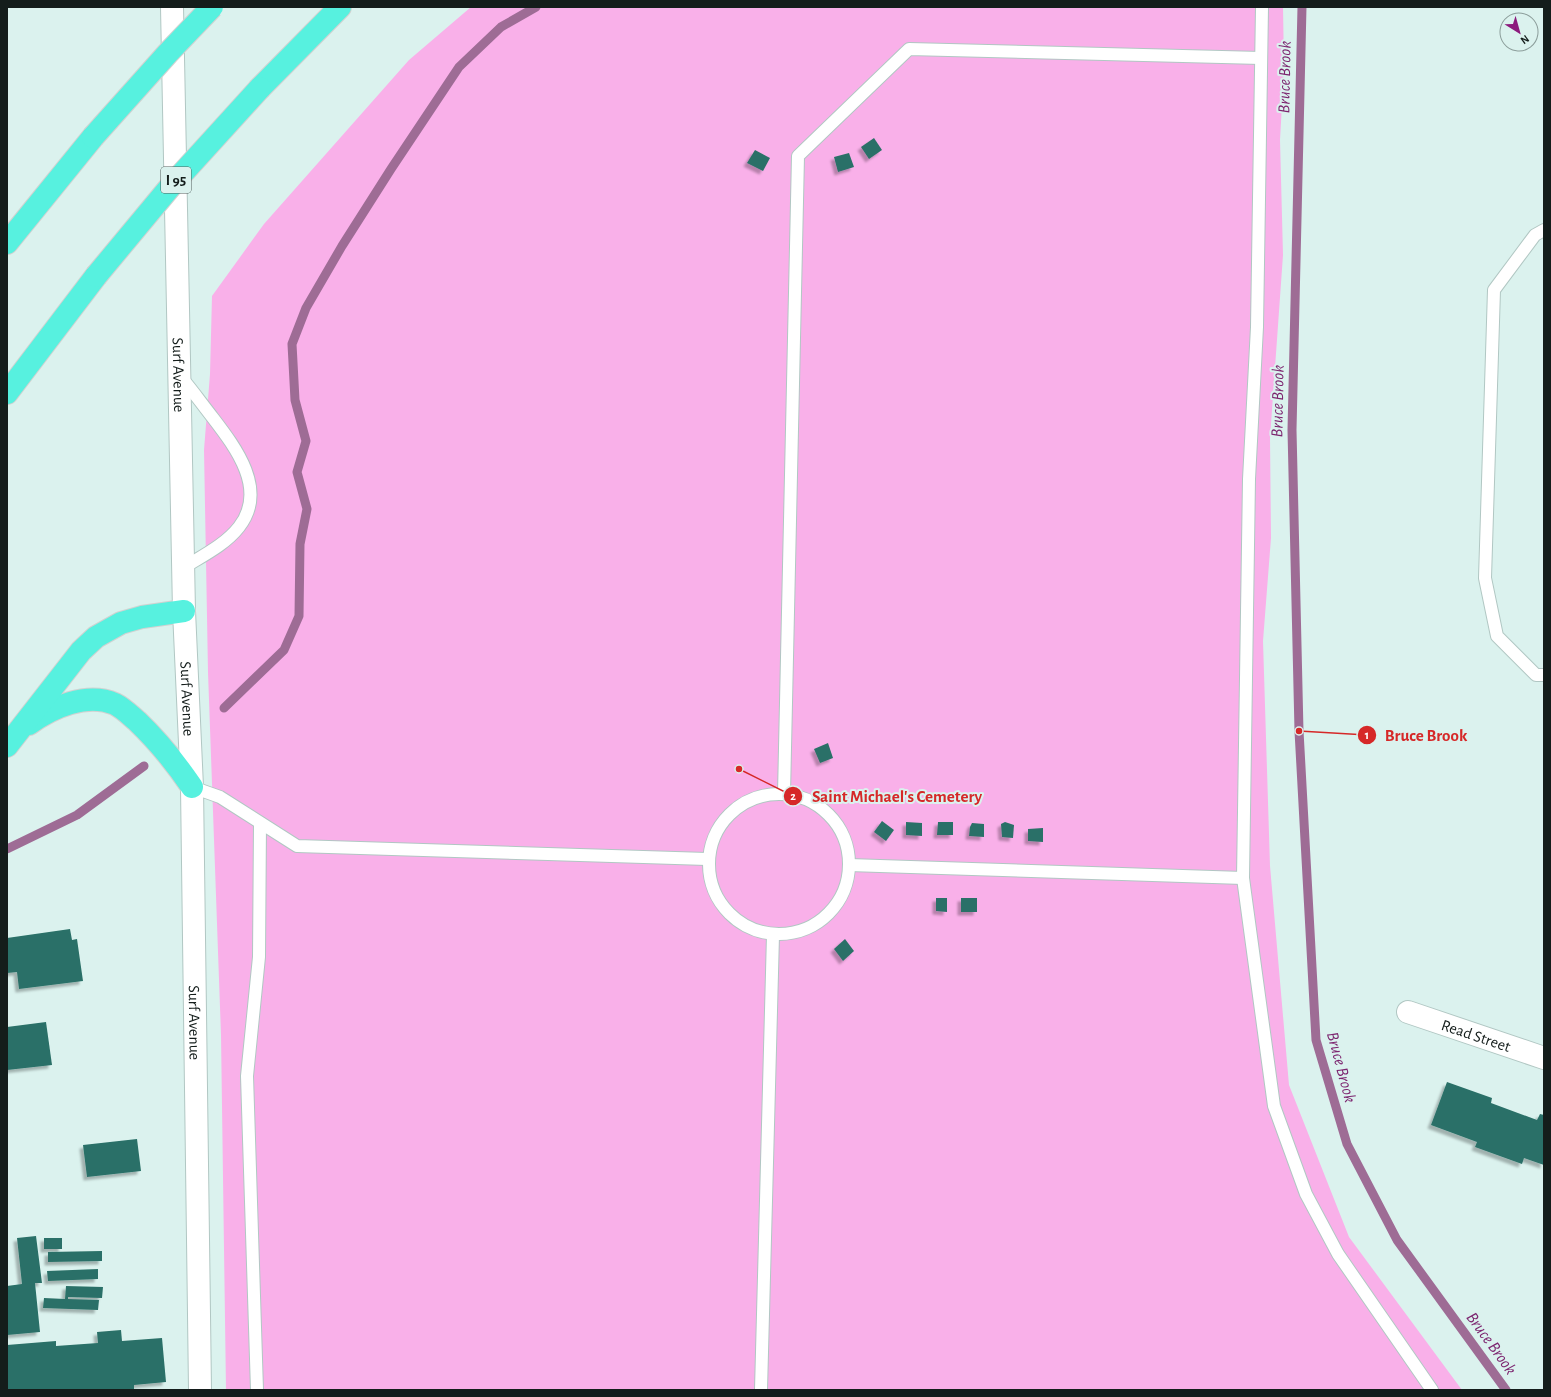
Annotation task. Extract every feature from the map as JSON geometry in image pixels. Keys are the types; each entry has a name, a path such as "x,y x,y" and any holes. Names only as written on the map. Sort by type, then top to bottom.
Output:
{"highway":[{"path":"7,243 93,137 168,53 212,7"},
{"name":"I 95","path":"7,393 96,276 170,186 260,88 340,7"},
{"path":"13,739 80,651 96,638 121,623 142,617 184,611"},
{"path":"13,739 40,716 58,708 82,701 99,699 116,705 127,712 153,736 174,761 192,787"}],"street":[{"name":"Surf Avenue","path":"172,7 184,611 192,787 200,1390"},
{"name":"Read Street","path":"1408,1012 1544,1058"}],"lane":[{"path":"1262,7 1257,327 1249,479 1243,878 1274,1106 1300,1179 1306,1194 1338,1254 1432,1390"},
{"path":"784,794 798,156 908,49 1261,58"},
{"path":"1541,234 1494,290 1485,578 1497,636 1536,675 1544,676"},
{"path":"179,374 228,437 248,473 250,487 250,500 246,514 240,526 219,546 183,568"},
{"path":"192,787 220,797 297,846 708,859"},
{"path":"784,794 804,798 823,808 837,824 847,843 849,864 845,887 834,908 817,923 796,933 773,935 751,930 732,918 718,901 710,881 708,859 713,838 724,818 741,804 761,795 784,794"},
{"path":"257,1390 247,1076 259,956 260,823"},
{"path":"849,864 1243,878"},
{"path":"761,1390 773,935"}],"shaded area":[{"path":"471,7 1283,7 1284,68 1280,140 1283,255 1270,438 1271,538 1263,641 1270,866 1289,1085 1349,1237 1462,1390 226,1390 221,1035 208,672 204,450 210,374 212,296 264,224 409,60"}],"building":[{"path":"874,138 882,150 869,159 861,147"},
{"path":"755,150 770,158 763,171 747,163"},
{"path":"849,153 854,167 838,172 834,157"},
{"path":"828,743 833,758 820,763 814,749"},
{"path":"882,821 894,830 886,841 874,832"},
{"path":"906,822 922,823 922,836 906,835"},
{"path":"938,822 953,822 953,835 937,835"},
{"path":"1005,822 1014,825 1013,838 1002,837 1001,824"},
{"path":"972,823 984,824 984,837 969,836"},
{"path":"1043,828 1043,842 1028,841 1028,829"},
{"path":"936,898 947,898 947,912 936,911"},
{"path":"961,898 977,898 977,912 961,912"},
{"path":"70,929 72,940 77,939 83,981 19,989 17,972 7,973 7,938"},
{"path":"845,939 854,951 843,961 834,949"},
{"path":"46,1022 52,1065 7,1070 7,1027"},
{"path":"1447,1082 1492,1098 1491,1103 1537,1120 1540,1114 1544,1115 1544,1165 1524,1158 1522,1164 1475,1147 1477,1142 1431,1125"},
{"path":"137,1139 141,1171 87,1177 83,1145"},
{"path":"36,1236 42,1283 35,1283 40,1332 7,1335 7,1286 22,1284 17,1238"},
{"path":"44,1238 62,1238 62,1249 44,1249"},
{"path":"102,1251 102,1261 48,1262 48,1252"},
{"path":"98,1269 98,1279 48,1281 47,1271"},
{"path":"66,1286 103,1287 102,1298 68,1297 68,1299 99,1300 98,1310 43,1308 44,1298 65,1299"},
{"path":"121,1330 122,1341 162,1338 166,1382 134,1385 134,1390 7,1390 7,1345 56,1341 56,1346 98,1343 97,1332"}],"waterway":[{"path":"224,708 284,650 299,616 300,544 307,509 297,472 306,441 295,400 292,344 306,308 342,246 459,67 501,27 536,7"},
{"name":"Bruce Brook","path":"1302,7 1292,430 1299,731 1316,1040 1347,1144 1397,1240 1506,1390"},
{"path":"7,849 77,815 144,766"}],"place":[{"name":"Bruce Brook","path":"1299,731"},
{"name":"Saint Michael's Cemetery","path":"739,769"}]}
